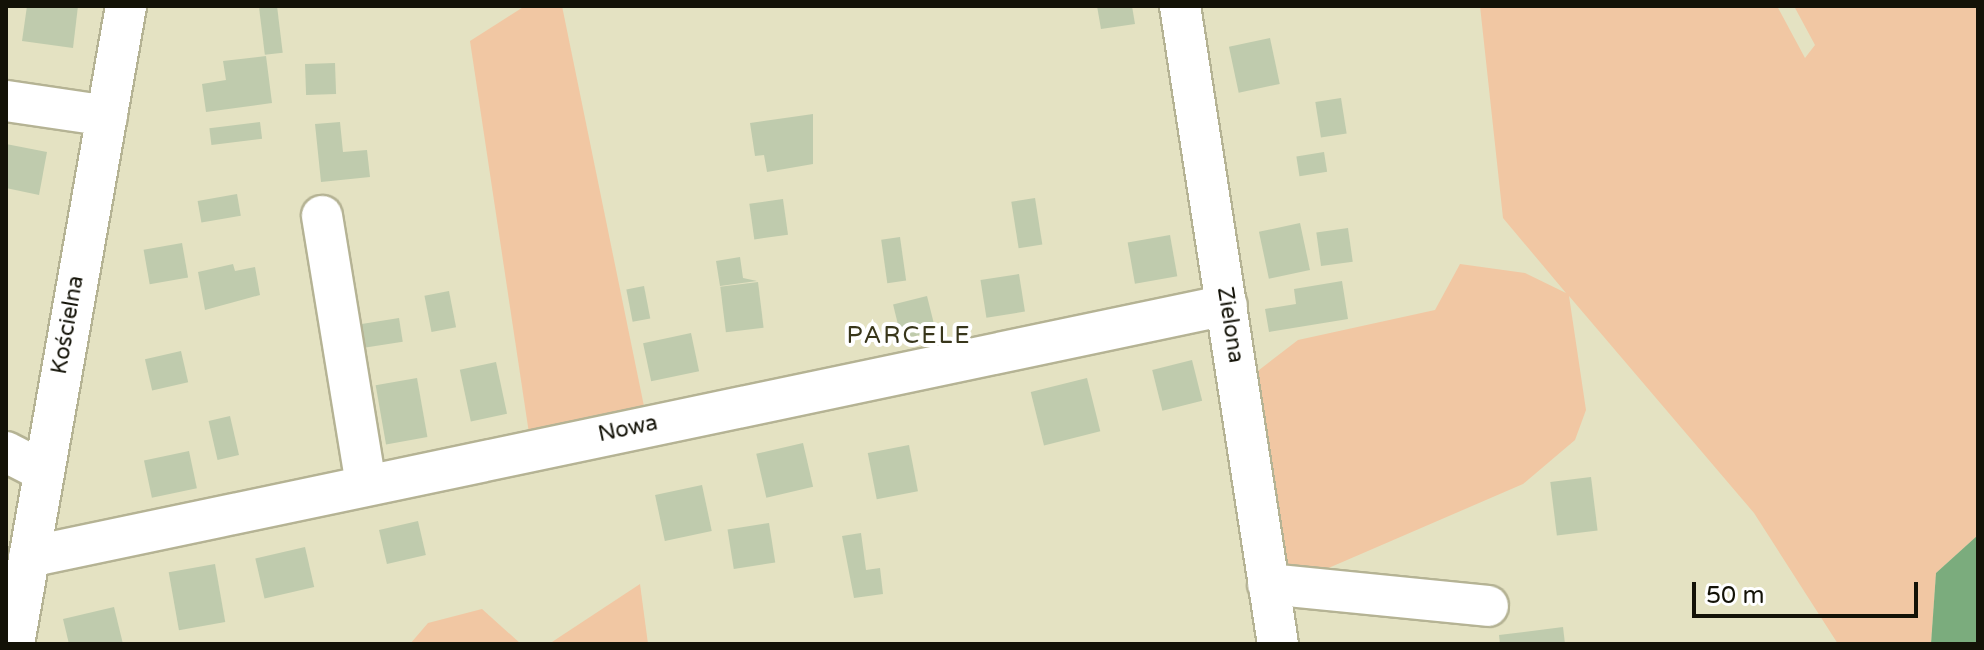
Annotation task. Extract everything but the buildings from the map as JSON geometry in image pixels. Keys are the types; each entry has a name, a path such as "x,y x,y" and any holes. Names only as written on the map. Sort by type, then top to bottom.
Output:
{"street":[{"name":"Kościelna","path":"14,644 41,470 126,6"},
{"name":"Zielona","path":"1180,6 1278,644"},
{"path":"6,101 107,116"},
{"path":"322,216 366,484"},
{"name":"Nowa","path":"29,557 1227,305"},
{"path":"6,452 41,470"},
{"path":"1268,584 1488,606"}],"shaded area":[{"path":"525,6 562,6 646,416 530,440 470,41"},
{"path":"1480,6 1777,6 1805,58 1815,45 1794,6 1978,6 1978,535 1936,573 1931,644 1838,644 1754,513 1569,296 1586,410 1575,440 1523,484 1310,576 1277,557 1250,377 1298,340 1435,310 1460,264 1525,273 1566,293 1503,218"},
{"path":"1978,535 1978,644 1931,644 1936,573"},
{"path":"640,584 648,644 549,644 558,638"},
{"path":"482,609 521,644 410,644 428,623"}],"district":[{"name":"PARCELE","path":"909,336"}]}
